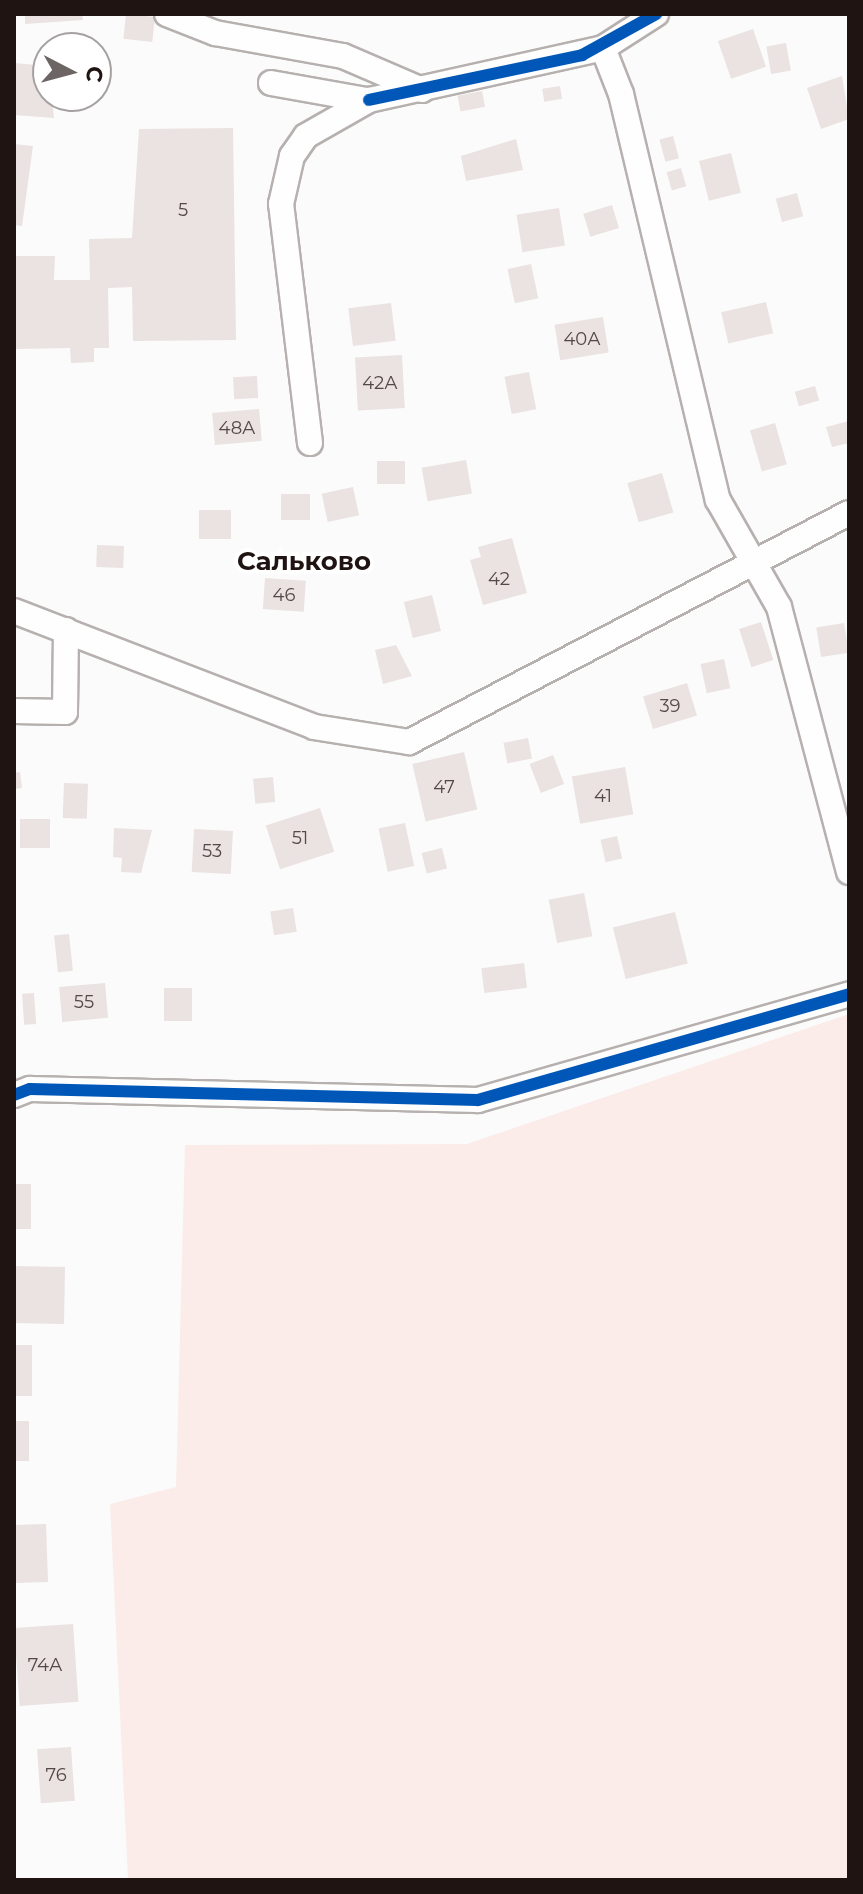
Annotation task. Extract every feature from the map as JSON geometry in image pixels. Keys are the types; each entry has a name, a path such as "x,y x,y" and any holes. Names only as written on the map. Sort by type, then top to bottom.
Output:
{"street":[{"path":"167,14 234,25 343,56 422,90"},
{"path":"310,443 282,236 284,189 306,136 369,100 603,48 656,14"},
{"path":"603,48 621,94 718,500 751,565 779,607 849,872"},
{"path":"271,83 369,100"},
{"path":"14,611 314,727 409,742 849,513"},
{"path":"14,711 65,712 66,630"},
{"path":"14,1095 30,1089 478,1100 849,994"}],"shaded area":[{"path":"849,1014 849,1880 128,1880 110,1504 176,1487 185,1145 467,1144"}],"building":[{"path":"25,14 82,14 83,20 25,24"},
{"path":"126,14 155,17 152,42 123,39"},
{"path":"753,29 766,67 731,79 718,41"},
{"path":"786,43 791,71 771,74 766,46"},
{"path":"14,63 32,65 32,112 53,112 54,118 14,115"},
{"path":"842,76 849,119 821,129 807,88"},
{"path":"560,86 562,99 544,102 542,89"},
{"path":"482,91 485,107 461,111 457,96"},
{"path":"233,128 236,340 133,341 132,287 108,288 109,348 94,348 94,362 71,363 70,348 14,349 14,256 55,256 54,280 90,280 89,239 132,238 139,129"},
{"path":"673,136 679,158 665,162 659,140"},
{"path":"516,139 523,170 466,181 461,156"},
{"path":"14,144 33,146 22,226 14,225"},
{"path":"731,153 741,193 709,201 699,161"},
{"path":"681,168 686,186 672,190 667,172"},
{"path":"797,193 803,216 782,222 776,199"},
{"path":"612,205 619,228 590,237 583,214"},
{"path":"559,208 565,246 522,252 517,215"},
{"path":"531,264 538,298 515,303 508,269"},
{"path":"766,302 773,333 728,344 721,312"},
{"path":"391,303 396,341 353,346 348,308"},
{"path":"603,317 609,353 560,360 555,325"},
{"path":"402,355 405,408 358,410 355,357"},
{"path":"529,372 536,409 512,414 504,377"},
{"path":"257,376 258,398 234,399 233,377"},
{"path":"815,386 819,400 799,406 795,392"},
{"path":"259,409 262,441 215,445 212,413"},
{"path":"849,421 849,443 832,447 826,427"},
{"path":"775,423 787,464 762,472 750,430"},
{"path":"466,460 472,493 428,501 422,468"},
{"path":"377,461 405,461 405,484 377,484"},
{"path":"662,473 673,512 639,522 627,483"},
{"path":"353,487 359,515 328,522 322,494"},
{"path":"281,494 310,494 310,520 281,520"},
{"path":"199,510 231,510 231,539 199,539"},
{"path":"512,538 527,593 483,605 470,560 481,557 478,547"},
{"path":"97,545 124,546 123,568 96,567"},
{"path":"265,578 306,581 304,612 263,609"},
{"path":"432,595 441,631 413,638 404,602"},
{"path":"761,622 773,660 751,667 739,629"},
{"path":"844,623 849,653 821,657 816,627"},
{"path":"396,645 412,676 383,684 375,650"},
{"path":"724,659 730,688 707,693 701,664"},
{"path":"687,683 697,716 653,729 643,696"},
{"path":"528,738 532,759 507,763 503,743"},
{"path":"464,752 477,809 426,821 412,764"},
{"path":"553,755 564,784 541,793 530,764"},
{"path":"625,767 633,814 580,824 572,776"},
{"path":"20,772 22,788 14,789 14,773"},
{"path":"273,777 275,802 255,804 253,779"},
{"path":"64,783 88,784 87,819 63,818"},
{"path":"320,808 334,852 280,869 266,826"},
{"path":"20,819 50,819 50,848 20,848"},
{"path":"405,823 414,866 388,872 379,829"},
{"path":"114,828 152,830 141,873 121,872 122,858 113,857"},
{"path":"194,829 233,831 231,874 192,872"},
{"path":"617,836 622,858 606,862 600,840"},
{"path":"442,848 447,868 427,873 422,853"},
{"path":"584,893 592,936 557,943 549,900"},
{"path":"293,908 297,932 274,935 270,912"},
{"path":"675,912 688,963 626,979 613,927"},
{"path":"69,934 73,971 58,972 54,936"},
{"path":"524,963 527,988 484,993 481,968"},
{"path":"105,983 108,1018 62,1022 59,987"},
{"path":"164,988 192,988 192,1021 164,1021"},
{"path":"34,993 36,1024 24,1025 22,994"},
{"path":"14,1184 31,1184 31,1229 14,1229"},
{"path":"14,1266 65,1267 64,1324 14,1323"},
{"path":"14,1345 32,1345 32,1396 14,1396"},
{"path":"14,1421 29,1421 29,1461 14,1461"},
{"path":"46,1524 48,1582 16,1583 14,1525"},
{"path":"73,1624 78,1702 20,1706 14,1628"},
{"path":"71,1747 75,1801 41,1803 37,1749"}],"cycle path":[{"path":"369,100 582,55 656,14"},
{"path":"14,1095 30,1089 478,1100 849,994"}],"district":[{"name":"Сальково","path":"304,562"}]}
